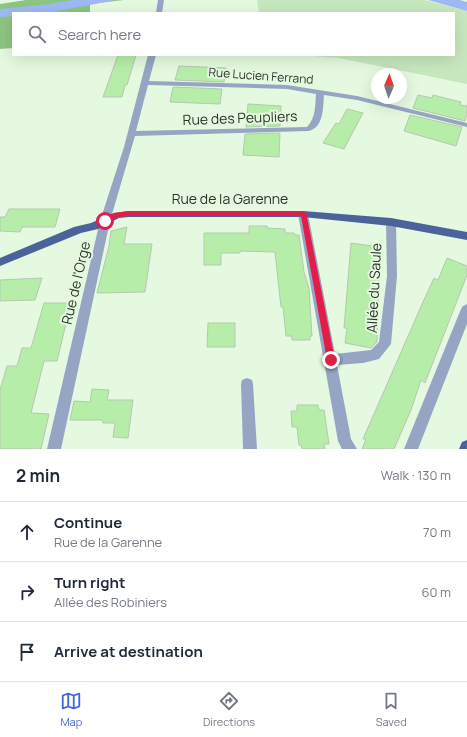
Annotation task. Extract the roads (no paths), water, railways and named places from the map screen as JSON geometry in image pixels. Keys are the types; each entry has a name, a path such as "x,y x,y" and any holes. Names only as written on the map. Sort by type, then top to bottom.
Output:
{"main road":[{"name":"Rue de la Garenne","path":"0,262 78,230 94,226 117,215 129,214 304,214 391,222 467,236"}],"street":[{"path":"158,12 161,0"},
{"name":"Rue de l'Orge","path":"54,449 105,221 146,83 152,56"},
{"name":"Rue Lucien Ferrand","path":"146,83 287,88 320,92 357,98 467,125"},
{"name":"Rue des Peupliers","path":"131,134 309,129 317,120 320,92"},
{"path":"304,214 345,441 350,449"},
{"name":"Allée du Saule","path":"331,360 363,358 375,355 385,344 392,276 391,222"},
{"path":"411,449 464,323 467,309"},
{"path":"247,384 250,449"}],"water":[{"path":"73,0 116,0 52,12 12,12 12,16 0,17 0,9"},
{"path":"428,0 460,0 467,2 467,11"}]}
